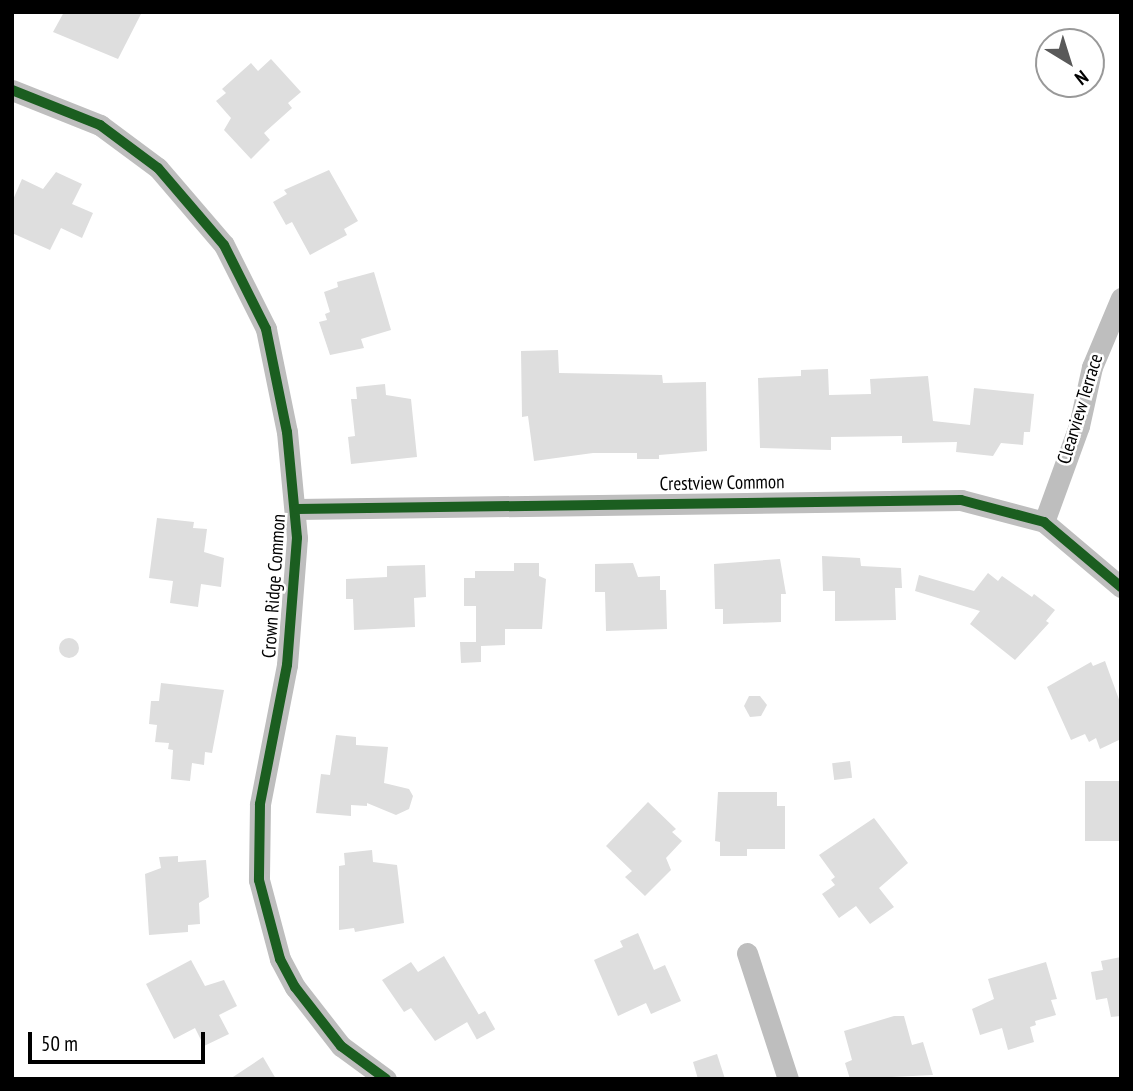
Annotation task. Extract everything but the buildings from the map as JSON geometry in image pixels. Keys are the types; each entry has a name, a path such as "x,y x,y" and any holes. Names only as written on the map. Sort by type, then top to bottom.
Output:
{"street":[{"name":"Crown Ridge Common","path":"12,90 74,112 133,148 189,199 224,245 266,330 297,509 292,622 281,708 260,804 259,880 280,959 295,987 341,1046 386,1079"},
{"name":"Clearview Terrace","path":"1044,522 1079,426 1091,367 1121,298"},
{"name":"Crestview Common","path":"297,509 908,497 961,500 1044,522 1121,587"},
{"path":"747,953 788,1079"}],"cycle path":[{"path":"12,90 100,125 158,168 224,245 266,329 287,432 297,538 287,665 260,804 259,880 280,959 295,987 341,1046 386,1079"},
{"path":"297,509 961,500 1044,522 1121,587"}]}
